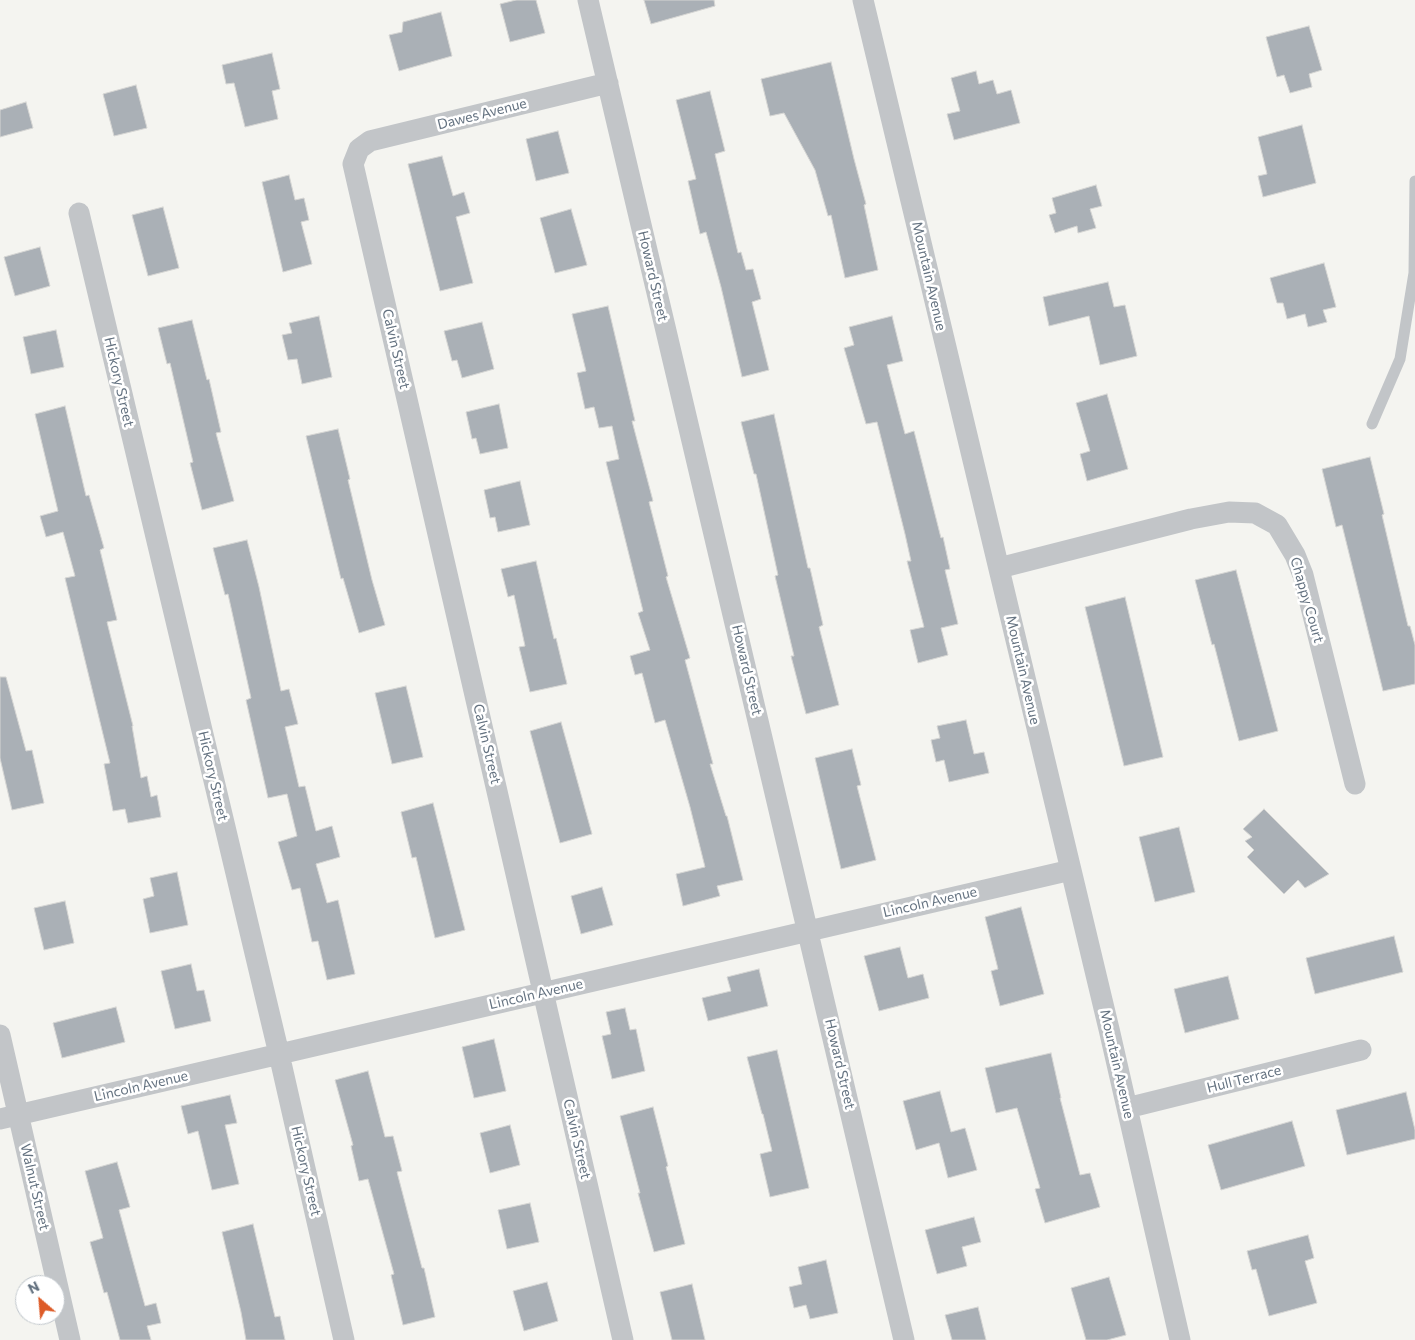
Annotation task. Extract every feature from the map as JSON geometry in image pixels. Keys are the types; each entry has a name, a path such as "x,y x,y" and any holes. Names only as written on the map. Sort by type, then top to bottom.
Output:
{"street":[{"name":"Howard Street","path":"588,0 904,1340"},
{"name":"Mountain Avenue","path":"863,0 1071,870 1180,1340"},
{"name":"Dawes Avenue","path":"359,149 370,141 608,83"},
{"name":"Calvin Street","path":"359,149 354,164 623,1340"},
{"name":"Hickory Street","path":"79,213 279,1054 344,1340"},
{"name":"Chappy Court","path":"999,568 1191,519 1229,512 1255,513 1278,525 1303,575 1355,784"},
{"name":"Lincoln Avenue","path":"9,1117 1071,870"},
{"name":"Walnut Street","path":"0,1035 9,1117 70,1340"},
{"name":"Hull Terrace","path":"1127,1108 1361,1050"}],"lane":[{"path":"1372,424 1400,359 1414,273 1415,181"}],"building":[{"path":"516,0 536,0 545,33 510,42 500,4"},
{"path":"644,0 714,0 715,6 651,24"},
{"path":"441,12 452,56 399,71 389,35 402,32 403,22"},
{"path":"1309,26 1322,70 1309,74 1312,87 1290,93 1284,75 1277,77 1266,37"},
{"path":"272,53 280,89 272,91 278,119 245,127 234,83 226,84 222,65"},
{"path":"831,62 866,204 864,205 878,270 845,278 831,215 828,216 815,170 784,113 770,116 761,79"},
{"path":"976,71 979,84 993,80 997,94 1011,90 1020,123 954,140 947,114 960,111 951,78"},
{"path":"136,85 147,128 114,136 103,94"},
{"path":"710,91 725,151 715,154 738,253 741,252 746,270 753,269 761,299 752,302 769,370 742,377 706,232 700,234 688,181 696,179 676,100"},
{"path":"26,102 33,128 0,137 0,110"},
{"path":"1302,125 1316,183 1263,197 1258,176 1267,174 1258,137"},
{"path":"558,131 569,173 536,181 526,139"},
{"path":"442,156 453,196 464,192 470,213 456,217 473,283 440,291 408,164"},
{"path":"289,175 295,200 304,198 309,220 301,222 312,264 283,272 262,182"},
{"path":"1096,185 1102,206 1090,209 1096,228 1078,233 1077,226 1055,233 1049,215 1056,213 1052,198"},
{"path":"163,207 179,268 148,276 132,215"},
{"path":"571,209 587,265 555,273 540,218"},
{"path":"40,247 50,286 15,296 4,257"},
{"path":"1324,263 1336,307 1323,310 1327,322 1308,327 1305,314 1287,319 1283,303 1277,303 1270,278"},
{"path":"1108,282 1114,307 1125,305 1137,356 1100,365 1089,316 1049,326 1043,297"},
{"path":"608,306 635,421 632,421 653,501 649,502 668,576 666,577 690,658 685,660 713,764 710,764 727,816 743,880 717,886 720,896 683,906 676,874 705,867 665,720 655,723 642,673 635,675 630,656 650,650 638,613 643,611 606,462 619,459 612,426 599,428 594,407 585,409 577,373 586,371 572,314"},
{"path":"319,316 332,377 302,384 297,359 288,360 282,335 292,333 289,323"},
{"path":"892,316 903,361 887,365 905,434 914,431 941,538 943,537 950,569 945,570 958,624 941,628 948,655 918,663 910,630 924,627 907,561 911,561 905,534 877,422 866,424 844,348 854,345 849,327"},
{"path":"192,320 207,380 209,379 221,432 216,433 234,501 202,510 190,463 193,462 170,363 167,364 158,328"},
{"path":"482,322 494,369 462,378 457,360 452,361 444,331"},
{"path":"56,330 64,367 31,374 23,337"},
{"path":"1107,394 1128,469 1087,481 1080,454 1090,451 1076,403"},
{"path":"499,404 508,448 480,454 476,438 472,439 466,412"},
{"path":"65,406 86,496 89,495 104,548 100,550 117,620 107,622 133,726 141,778 147,776 151,797 157,795 161,817 128,823 125,809 113,811 104,764 110,763 65,578 75,576 63,532 46,537 40,516 58,511 35,414"},
{"path":"774,414 808,568 810,568 823,625 819,627 839,705 806,714 791,656 794,656 775,576 778,575 756,474 754,474 741,422"},
{"path":"338,429 350,479 348,480 385,625 359,633 343,578 341,579 306,436"},
{"path":"1370,457 1408,626 1410,626 1415,645 1415,684 1383,691 1342,525 1336,527 1322,469"},
{"path":"520,481 530,525 498,532 495,517 490,518 484,490"},
{"path":"247,540 281,691 289,689 298,724 285,727 299,787 305,786 316,831 332,826 340,857 316,864 327,903 338,900 355,974 327,980 318,941 312,942 300,888 292,890 278,842 297,836 287,794 268,798 246,700 251,698 228,594 225,595 213,548"},
{"path":"536,561 554,639 556,638 567,684 530,692 519,647 525,646 514,595 508,597 501,569"},
{"path":"1236,570 1278,731 1239,741 1195,580"},
{"path":"1125,597 1163,757 1124,766 1085,607"},
{"path":"0,677 6,677 26,751 32,750 44,803 12,810 0,758"},
{"path":"406,686 423,757 392,764 375,693"},
{"path":"966,720 974,754 984,752 989,773 949,782 944,760 936,762 931,740 940,738 937,726"},
{"path":"561,722 592,834 560,843 530,731"},
{"path":"852,749 861,785 857,786 876,860 841,869 815,758"},
{"path":"433,803 465,930 435,938 416,857 412,858 401,812"},
{"path":"1264,809 1329,874 1305,888 1298,880 1284,894 1247,857 1254,850 1245,841 1252,837 1243,829"},
{"path":"1179,827 1195,892 1155,902 1139,837"},
{"path":"177,872 188,925 150,933 143,899 154,896 150,878"},
{"path":"602,887 613,925 581,934 571,896"},
{"path":"65,901 74,943 44,950 34,908"},
{"path":"1021,907 1044,994 1000,1006 991,971 998,969 985,917"},
{"path":"1394,936 1403,972 1315,994 1306,958"},
{"path":"900,947 908,978 923,974 929,998 879,1011 864,956"},
{"path":"191,964 197,991 204,990 211,1021 175,1029 161,971"},
{"path":"759,969 768,1006 708,1021 702,998 731,991 727,977"},
{"path":"1228,976 1239,1019 1185,1033 1174,989"},
{"path":"116,1007 125,1042 62,1058 53,1023"},
{"path":"625,1008 630,1030 636,1029 645,1071 612,1079 602,1036 611,1034 606,1012"},
{"path":"494,1039 506,1091 474,1098 462,1047"},
{"path":"777,1050 809,1188 770,1197 760,1154 772,1151 747,1057"},
{"path":"1051,1053 1060,1098 1080,1175 1090,1173 1100,1207 1045,1223 1035,1189 1040,1188 1017,1108 996,1113 985,1068"},
{"path":"368,1071 385,1137 393,1136 402,1171 397,1172 422,1268 424,1268 435,1317 403,1325 391,1275 394,1274 368,1179 359,1181 351,1146 353,1145 335,1080"},
{"path":"940,1091 951,1132 965,1128 977,1170 948,1178 939,1143 916,1150 903,1101"},
{"path":"1406,1092 1415,1130 1415,1139 1347,1155 1336,1110"},
{"path":"230,1095 237,1123 225,1125 239,1184 212,1190 198,1131 188,1134 181,1106"},
{"path":"653,1107 685,1244 654,1252 620,1116"},
{"path":"1292,1121 1305,1166 1221,1190 1208,1145"},
{"path":"510,1125 520,1165 490,1173 480,1133"},
{"path":"117,1162 130,1207 119,1210 145,1306 156,1303 161,1323 147,1326 151,1340 120,1340 107,1292 104,1293 90,1242 103,1238 85,1171"},
{"path":"530,1203 539,1242 507,1249 498,1210"},
{"path":"974,1217 981,1242 962,1247 967,1266 937,1274 925,1230"},
{"path":"253,1224 275,1317 280,1316 285,1340 246,1340 222,1232"},
{"path":"1308,1235 1314,1258 1305,1261 1317,1303 1269,1316 1256,1269 1252,1270 1247,1251"},
{"path":"826,1260 838,1313 810,1319 806,1305 794,1308 789,1287 802,1284 798,1267"},
{"path":"1109,1277 1126,1335 1107,1340 1086,1340 1071,1288"},
{"path":"547,1282 558,1321 524,1331 513,1291"},
{"path":"692,1284 705,1340 672,1340 660,1292"},
{"path":"978,1307 986,1340 952,1340 945,1315"}]}
